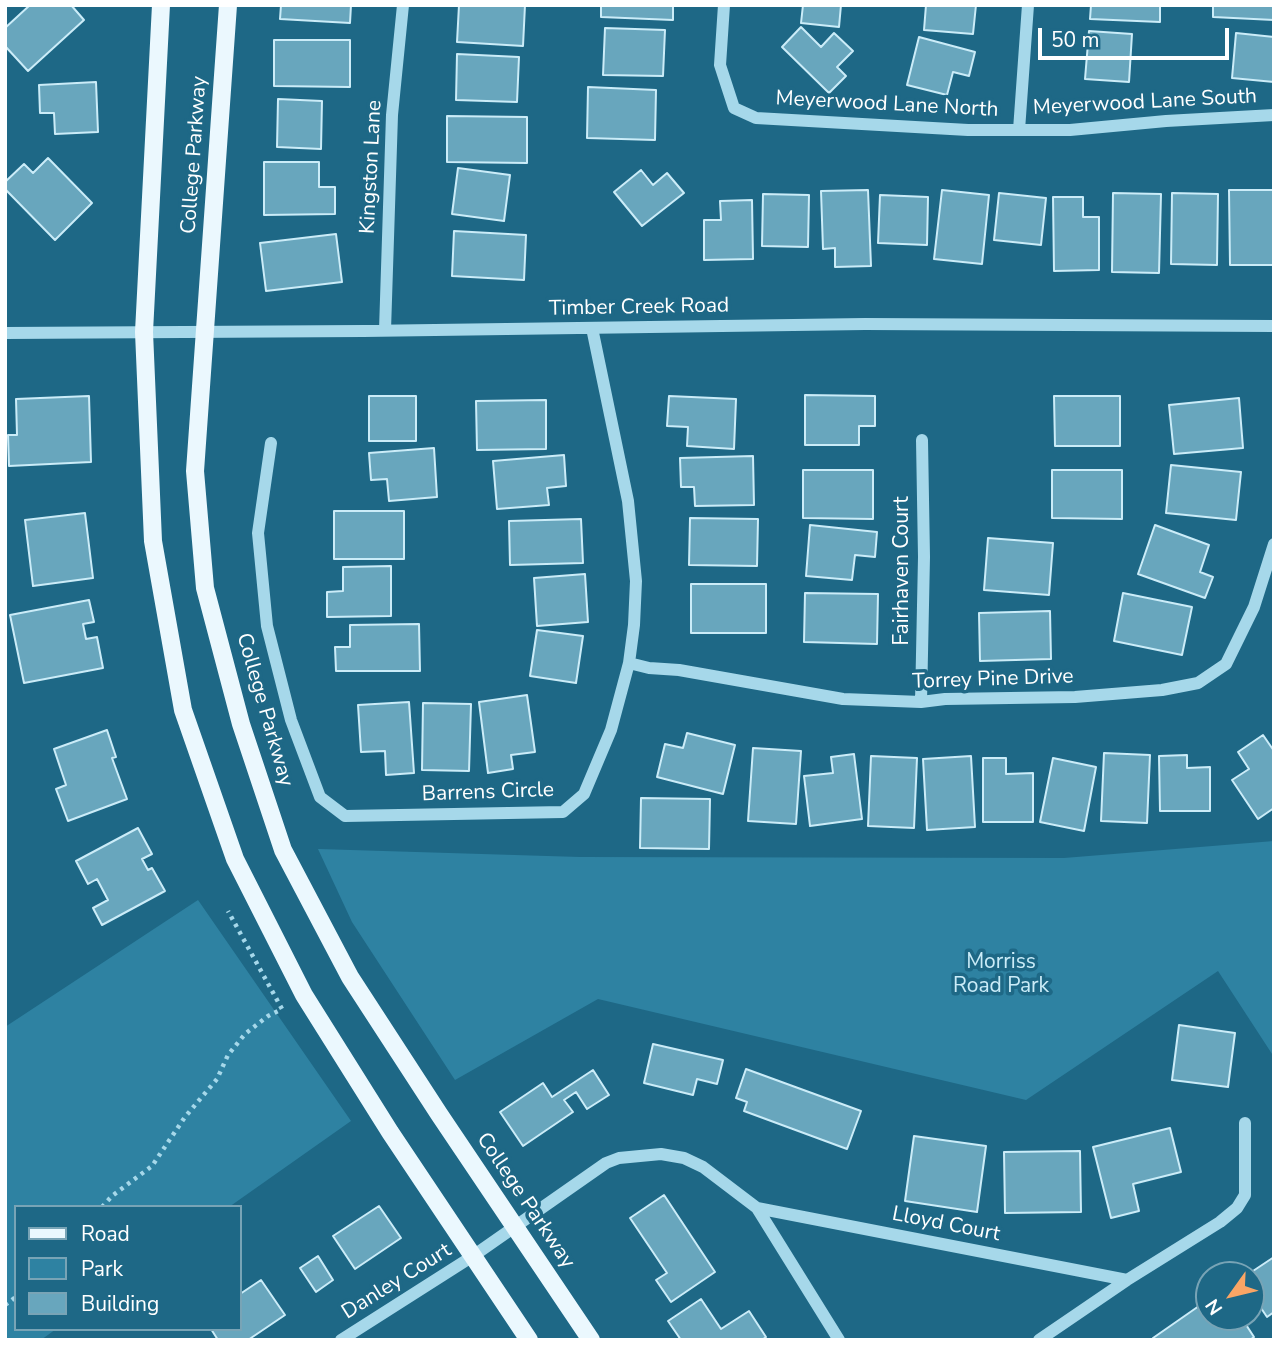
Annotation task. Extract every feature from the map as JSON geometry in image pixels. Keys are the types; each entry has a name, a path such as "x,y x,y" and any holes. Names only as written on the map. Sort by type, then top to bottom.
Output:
{"main road":[{"name":"College Parkway","path":"161,5 144,332 155,554 183,710 234,859 304,995 390,1132 529,1340"},
{"name":"College Parkway","path":"228,5 195,471 205,588 241,724 283,850 350,977 591,1340"}],"street":[{"name":"Kingston Lane","path":"385,330 392,115 403,5"},
{"name":"Meyerwood Lane North","path":"724,5 720,65 734,108 756,118 968,130 1019,130"},
{"path":"1019,130 1028,5"},
{"name":"Meyerwood Lane South","path":"1019,130 1070,130 1274,115"},
{"name":"Timber Creek Road","path":"5,332 864,324 1274,326"},
{"name":"Barrens Circle","path":"271,443 258,533 267,626 291,720 320,797 345,816 563,812 584,794 611,730 629,663 635,625 636,581 628,501 592,328"},
{"name":"Fairhaven Court","path":"921,702 924,557 922,440"},
{"name":"Torrey Pine Drive","path":"629,663 843,699 921,702 945,699 1075,697 1162,690 1198,683 1226,664 1254,607 1274,544"},
{"path":"1039,1340 1127,1280 1220,1222 1242,1202 1245,1195 1245,1123"},
{"name":"Lloyd Court","path":"473,1256 606,1163 619,1158 661,1154 684,1158 703,1167 757,1208 839,1340"},
{"name":"Lloyd Court","path":"757,1208 1127,1280"},
{"name":"Danley Court","path":"341,1340 473,1256"}],"path":[{"path":"104,1205 152,1166 216,1079 228,1055 245,1034 282,1009 228,911"}],"green space":[{"name":"Morriss Road Park","path":"1274,841 1274,1057 1218,971 1026,1100 598,999 455,1080 352,922 318,849 580,857 1064,858"},
{"path":"198,900 351,1121 232,1205 14,1205 14,1331 53,1331 41,1340 5,1340 5,1027"}],"building":[{"path":"30,5 71,5 84,20 28,71 5,46 5,28"},
{"path":"281,5 351,5 350,23 280,19"},
{"path":"459,5 525,5 523,46 457,42"},
{"path":"601,5 673,5 673,20 601,17"},
{"path":"803,5 841,5 839,27 801,23"},
{"path":"926,5 976,5 973,34 924,30"},
{"path":"1091,5 1160,5 1160,22 1090,19"},
{"path":"1213,5 1274,5 1274,20 1213,17"},
{"path":"801,27 821,47 834,33 853,51 837,67 846,76 829,93 782,47"},
{"path":"605,28 665,30 663,76 603,75"},
{"path":"1089,31 1132,34 1129,82 1085,79"},
{"path":"1236,33 1274,37 1274,82 1232,78"},
{"path":"919,37 975,52 969,76 953,72 947,95 907,85"},
{"path":"274,40 350,40 350,87 274,86"},
{"path":"457,54 519,57 517,102 456,100"},
{"path":"96,82 98,132 55,134 54,113 40,113 39,85"},
{"path":"588,87 656,90 655,140 587,138"},
{"path":"278,99 322,101 321,149 277,147"},
{"path":"447,116 527,117 527,163 447,162"},
{"path":"48,158 92,203 55,240 5,189 5,182 24,164 33,173"},
{"path":"264,162 319,162 319,187 335,187 335,214 264,215"},
{"path":"458,168 510,175 504,221 452,214"},
{"path":"641,170 653,185 667,173 684,193 642,226 614,192"},
{"path":"868,190 871,266 835,267 835,248 823,249 821,191"},
{"path":"942,190 989,195 982,264 934,259"},
{"path":"1229,190 1274,190 1274,265 1230,265"},
{"path":"999,193 1046,198 1041,245 994,240"},
{"path":"1113,193 1161,194 1159,273 1112,272"},
{"path":"1172,193 1218,194 1217,265 1171,264"},
{"path":"763,194 809,195 808,247 762,246"},
{"path":"880,195 928,197 927,245 878,243"},
{"path":"1053,197 1083,197 1083,217 1099,217 1099,270 1054,271"},
{"path":"752,200 753,259 704,260 704,220 721,220 720,201"},
{"path":"454,231 526,235 524,280 452,276"},
{"path":"336,234 342,282 266,291 260,243"},
{"path":"805,395 875,396 875,426 859,426 859,445 805,445"},
{"path":"89,396 91,462 9,466 8,435 17,435 16,399"},
{"path":"369,396 416,396 416,441 369,441"},
{"path":"669,396 736,399 734,449 687,446 688,427 667,426"},
{"path":"1054,396 1120,396 1120,446 1055,446"},
{"path":"1239,398 1243,448 1174,454 1169,405"},
{"path":"546,400 546,449 477,450 476,401"},
{"path":"434,448 437,497 389,501 387,479 371,480 369,453"},
{"path":"564,455 566,486 547,488 549,505 497,509 493,461"},
{"path":"753,456 754,505 695,506 694,487 681,487 680,458"},
{"path":"1171,465 1241,472 1236,520 1166,513"},
{"path":"803,470 873,470 873,519 803,518"},
{"path":"1052,470 1122,470 1122,519 1052,518"},
{"path":"334,511 404,511 404,559 334,559"},
{"path":"85,513 93,578 33,586 25,520"},
{"path":"690,518 758,519 757,566 689,565"},
{"path":"581,519 583,563 510,565 509,521"},
{"path":"810,525 877,532 875,557 855,555 852,580 806,576"},
{"path":"1155,525 1209,545 1200,572 1213,577 1205,598 1138,574"},
{"path":"988,538 1053,543 1049,595 984,590"},
{"path":"391,566 391,616 327,617 327,592 343,591 343,567"},
{"path":"585,574 588,622 537,626 534,578"},
{"path":"691,584 766,584 766,633 691,633"},
{"path":"805,593 878,594 877,644 804,642"},
{"path":"1123,593 1192,607 1182,655 1114,641"},
{"path":"89,600 94,622 83,624 86,639 97,637 103,668 24,683 10,615"},
{"path":"1050,611 1051,659 980,661 979,613"},
{"path":"419,624 420,671 336,671 335,647 350,647 350,625"},
{"path":"537,630 583,636 576,683 530,676"},
{"path":"527,695 535,752 511,755 513,769 488,773 479,702"},
{"path":"409,702 414,773 386,775 385,751 361,752 358,705"},
{"path":"423,703 471,704 469,771 422,770"},
{"path":"107,730 116,757 112,758 127,799 68,821 56,789 66,785 54,749"},
{"path":"687,733 735,745 723,794 657,777 665,744 683,748"},
{"path":"1263,735 1274,751 1274,808 1258,819 1232,780 1249,769 1238,752"},
{"path":"753,748 801,751 796,824 748,821"},
{"path":"1104,753 1150,755 1147,823 1101,821"},
{"path":"854,754 862,819 810,826 804,776 833,773 831,757"},
{"path":"1187,755 1187,768 1210,767 1210,811 1160,811 1159,756"},
{"path":"871,756 917,758 914,828 868,826"},
{"path":"971,756 975,827 927,830 923,759"},
{"path":"983,758 1006,758 1006,774 1033,773 1033,822 983,822"},
{"path":"1053,758 1096,767 1084,831 1040,822"},
{"path":"641,798 710,799 709,849 640,848"},
{"path":"138,828 152,854 142,859 148,870 152,868 165,891 102,925 93,908 108,900 97,879 88,884 76,861"},
{"path":"1179,1025 1235,1033 1228,1087 1172,1080"},
{"path":"653,1044 723,1060 717,1084 697,1079 693,1095 644,1083"},
{"path":"746,1069 861,1111 847,1149 744,1111 747,1102 736,1098"},
{"path":"593,1070 609,1095 587,1109 576,1092 564,1100 573,1112 523,1146 500,1112 543,1083 552,1097"},
{"path":"1170,1128 1181,1172 1133,1184 1139,1211 1111,1218 1093,1147"},
{"path":"914,1136 986,1146 977,1212 905,1201"},
{"path":"1080,1151 1081,1212 1005,1213 1004,1152"},
{"path":"664,1195 715,1272 671,1302 656,1280 667,1273 630,1218"},
{"path":"379,1206 401,1238 355,1269 333,1236"},
{"path":"318,1256 333,1280 316,1292 300,1268"},
{"path":"1274,1257 1274,1312 1267,1317 1265,1314 1265,1263"},
{"path":"261,1280 285,1315 248,1340 218,1340 212,1331 242,1331 242,1293"},
{"path":"701,1299 721,1329 749,1311 766,1337 762,1340 681,1340 668,1321"},
{"path":"1195,1309 1195,1331 1250,1331 1254,1337 1250,1340 1153,1338"}]}
